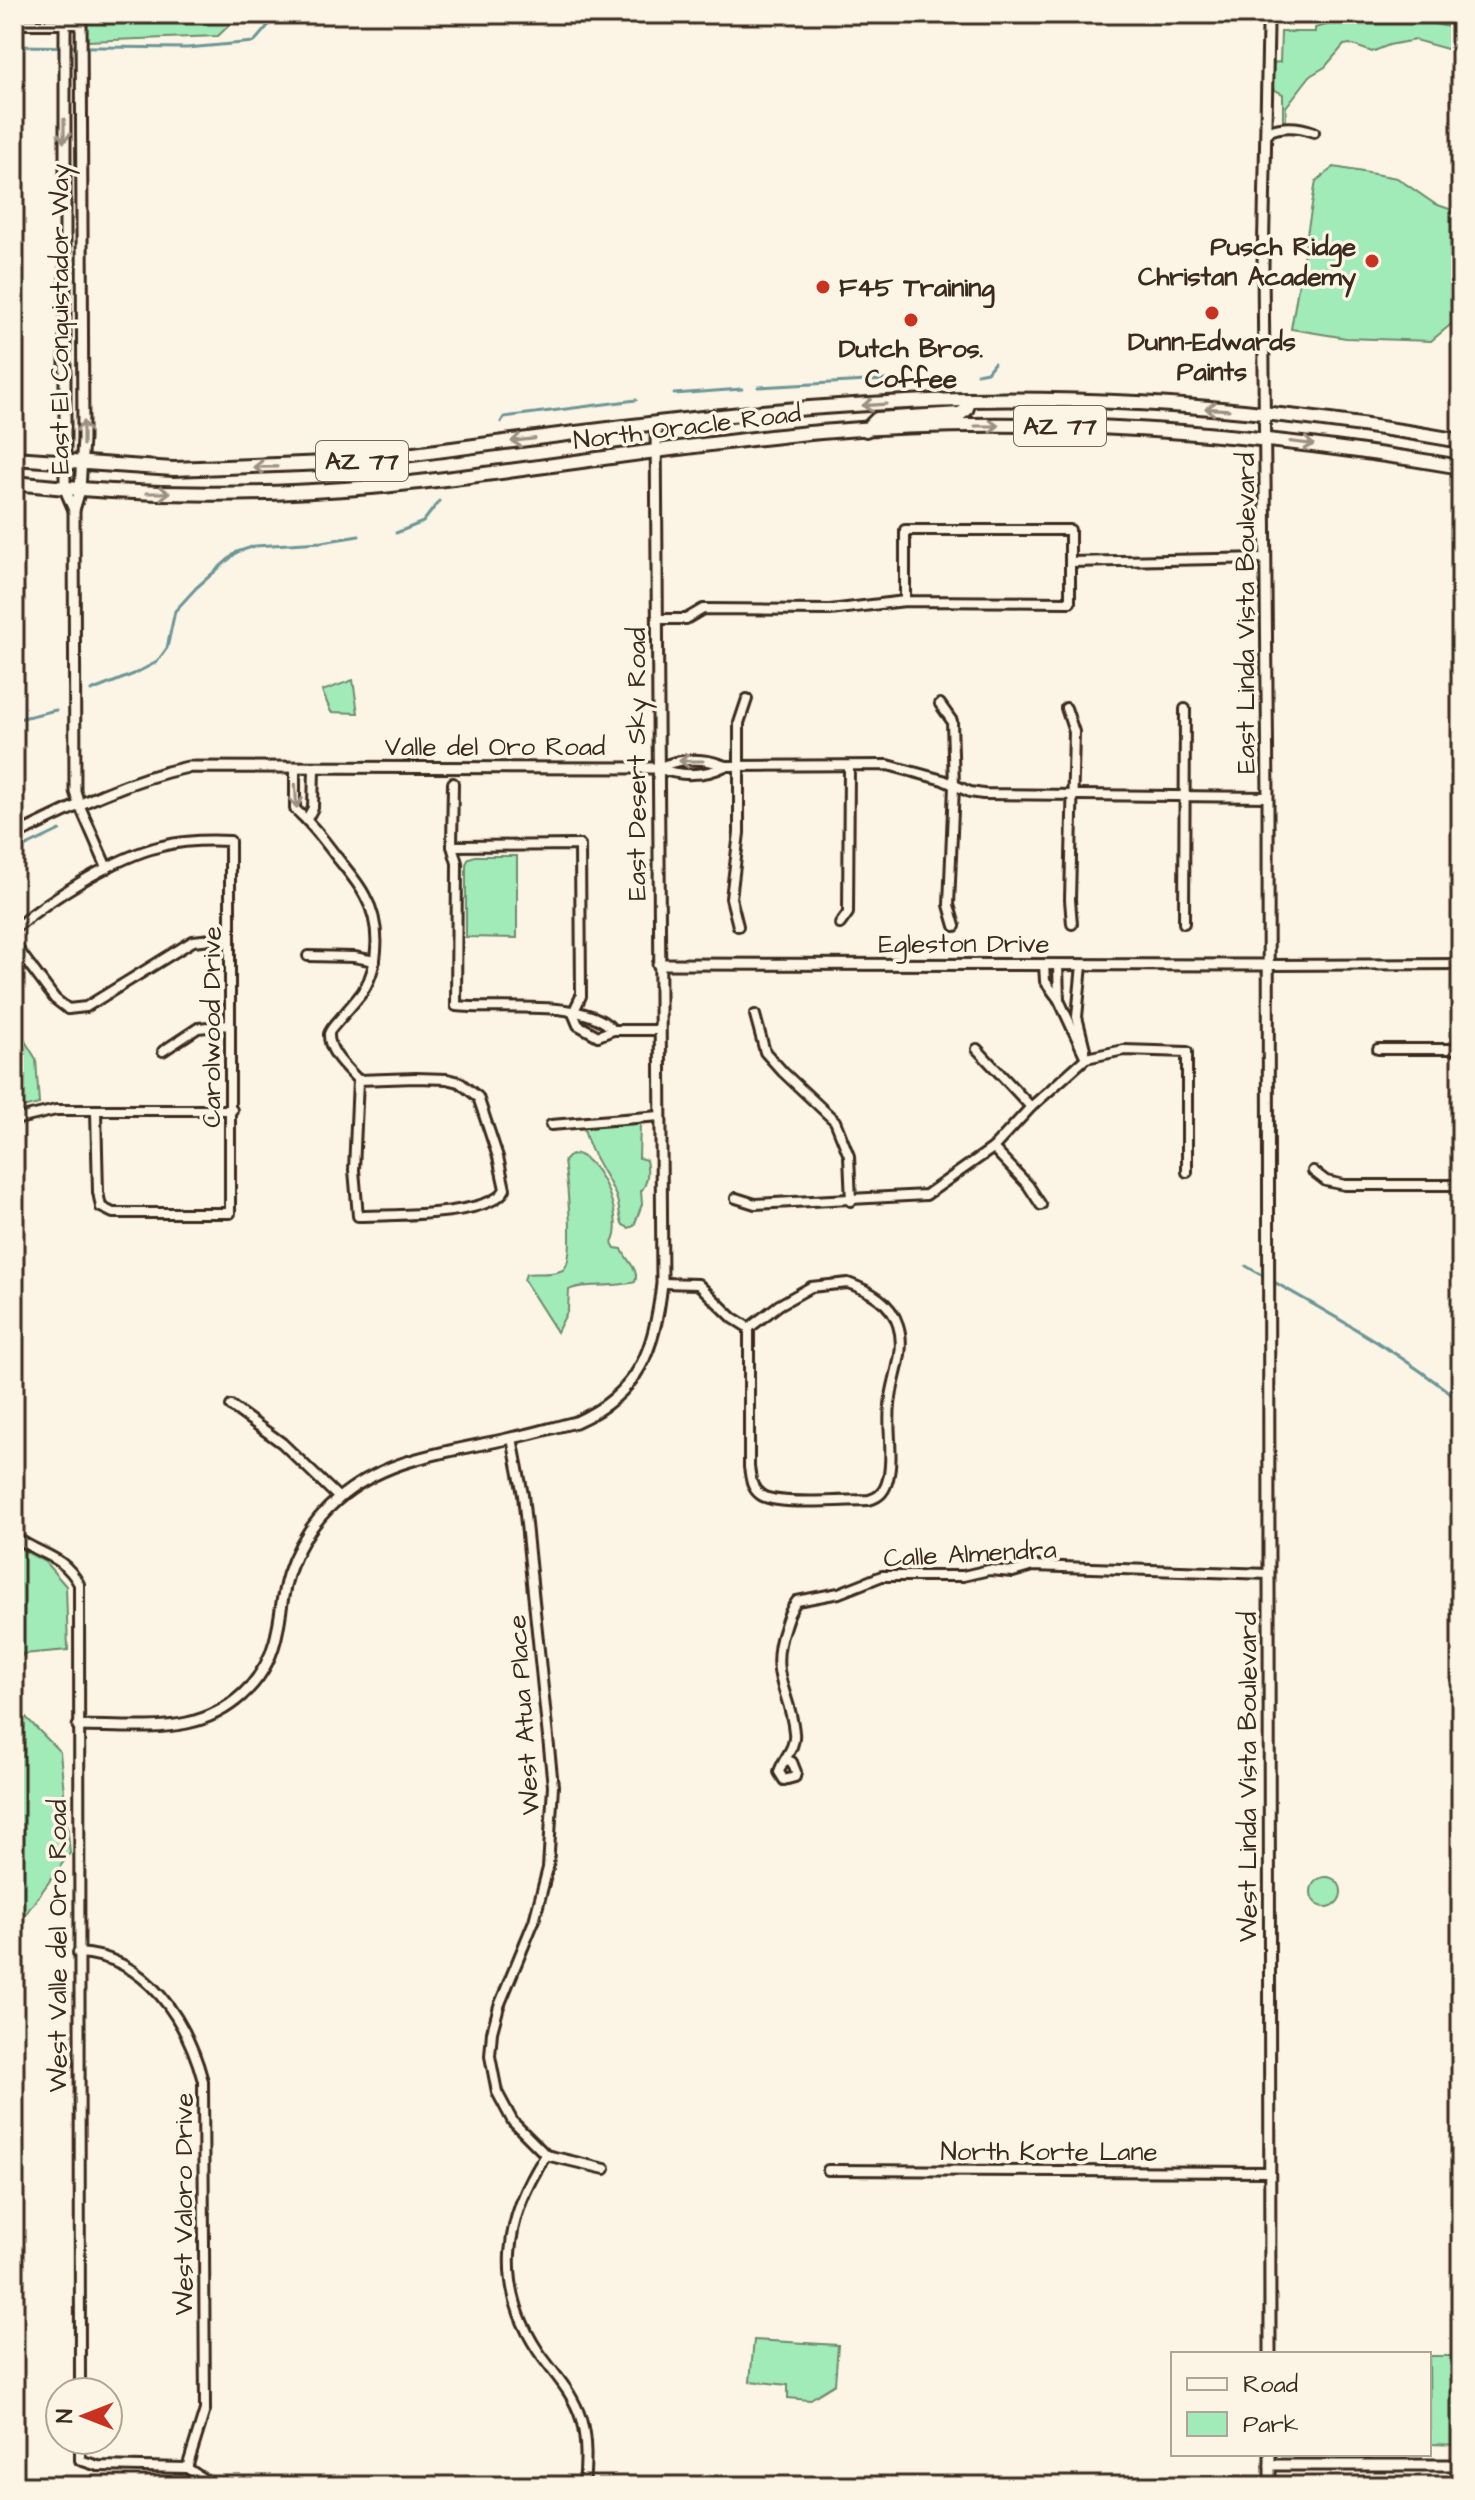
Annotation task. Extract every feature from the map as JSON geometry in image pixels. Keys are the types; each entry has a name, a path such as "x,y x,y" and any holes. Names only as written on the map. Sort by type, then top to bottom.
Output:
{"highway":[{"name":"North Oracle Road","path":"14,458 173,469 300,466 753,413 970,400 1102,402 1265,412 1350,421 1461,441"},
{"path":"866,430 877,419 960,414 966,410 970,400"},
{"name":"North Oracle Road","path":"14,483 80,490 208,494 371,487 658,449 824,432 952,426 1094,426 1265,439 1461,467"}],"street":[{"path":"1265,14 1268,27"},
{"name":"East El Conquistador Way","path":"65,19 65,489 74,510"},
{"path":"14,24 81,19"},
{"name":"East El Conquistador Way","path":"81,19 82,463 80,490 74,510 75,791 107,868"},
{"name":"East Linda Vista Boulevard","path":"1268,27 1263,265 1268,1199"},
{"path":"1267,132 1279,127 1294,127 1314,132"},
{"path":"65,324 81,324"},
{"name":"East Desert Sky Road","path":"78,1726 185,1724 208,1717 234,1702 259,1675 273,1650 288,1575 301,1544 316,1521 339,1498 357,1484 395,1465 576,1422 603,1410 651,1348 662,1283 656,424"},
{"path":"658,619 686,619 703,609 830,610 905,601 1070,602 1070,530 905,530 905,601"},
{"path":"1070,562 1265,558"},
{"path":"738,926 731,898 739,833 739,723 747,699"},
{"path":"940,704 952,721 954,786 949,905 955,926"},
{"path":"1066,708 1074,732 1072,924"},
{"path":"1184,923 1185,709"},
{"path":"658,768 674,761 711,761 725,766 896,766 983,794 1268,797"},
{"path":"840,924 848,913 849,766"},
{"path":"14,836 79,804 153,775 188,767 314,768 313,808 307,819"},
{"path":"295,768 295,809 307,819 365,895 376,925 375,961 368,983 347,1014 331,1028 328,1037 335,1055 358,1080 354,1170 358,1216 461,1211 502,1196 505,1181 491,1132 483,1106 469,1088 447,1079 358,1080"},
{"name":"Valle del Oro Road","path":"314,768 658,768"},
{"path":"453,783 452,846 457,863 456,1006 542,1008 584,1013 608,1024 613,1030"},
{"name":"Carolwood Drive","path":"96,1111 99,1208 113,1213 230,1213 230,841 202,839 159,846 107,868"},
{"path":"452,846 580,845 581,996 573,1013 578,1025 598,1036 613,1030 658,1030"},
{"path":"14,929 56,898 107,868"},
{"path":"14,944 67,1013 86,1007 193,941 230,937"},
{"path":"308,956 354,957 375,961"},
{"name":"Egleston Drive","path":"658,964 1269,965"},
{"path":"1269,965 1461,964"},
{"path":"1044,965 1045,981 1059,1000 1086,1058"},
{"path":"1058,965 1059,1000"},
{"path":"1082,965 1077,1017 1086,1058"},
{"path":"1059,1000 1079,991"},
{"path":"755,1015 765,1052 835,1121 849,1156 851,1201"},
{"path":"163,1051 198,1028 229,1025"},
{"path":"977,1049 1031,1107"},
{"path":"1378,1049 1461,1049"},
{"path":"736,1198 755,1204 926,1195 993,1148 1031,1107 1086,1058 1124,1050 1187,1052 1187,1172"},
{"path":"14,1120 56,1110 232,1110"},
{"path":"551,1125 660,1116"},
{"path":"993,1148 1028,1185 1041,1205"},
{"path":"1313,1171 1326,1181 1345,1185 1461,1185"},
{"name":"West Linda Vista Boulevard","path":"1268,1199 1270,2352"},
{"path":"662,1283 698,1284 733,1318 749,1328"},
{"path":"848,1283 872,1292 890,1309 899,1327 901,1351 889,1406 889,1476 885,1490 878,1498 778,1501 762,1497 752,1485 749,1467 749,1328 779,1305 811,1287 848,1283"},
{"path":"231,1406 293,1452 339,1498"},
{"name":"West Atua Place","path":"512,1438 523,1495 553,1786 548,1868 534,1921 499,2006 490,2056 497,2092 513,2122 546,2155"},
{"name":"West Valle del Oro Road","path":"14,1536 25,1545 54,1555 71,1568 79,1584 80,2376"},
{"name":"Calle Almendra","path":"787,1760 794,1733 777,1661 784,1627 797,1601 839,1593 882,1576 963,1576 989,1570 1013,1572 1033,1566 1269,1574"},
{"name":"West Valoro Drive","path":"78,1953 100,1954 137,1975 161,1995 181,2021 194,2048 203,2081 205,2410 187,2468"},
{"path":"584,2486 585,2442 580,2415 562,2381 519,2319 510,2280 511,2241 518,2207 546,2155 605,2169"},
{"name":"North Korte Lane","path":"828,2170 1270,2172"},
{"path":"80,2456 80,2460 98,2466 187,2468 214,2486"},
{"path":"1270,2456 1270,2486"},
{"path":"1270,2465 1461,2465"}],"green space":[{"path":"87,14 241,14 218,36 87,41"},
{"path":"557,14 723,14 723,21 557,21"},
{"path":"1349,14 1387,16 1449,27 1401,14 1461,14 1461,26 1455,27 1461,27 1461,53 1415,40 1372,52 1350,44 1344,45 1325,67 1310,76 1286,107 1286,121 1283,121 1283,94 1271,88 1272,63 1280,62 1281,32 1315,32 1315,28"},
{"path":"1334,167 1397,178 1435,204 1461,213 1461,316 1431,341 1346,338 1291,329 1316,181"},
{"path":"353,680 358,713 331,712 322,691"},
{"path":"517,856 517,938 466,937 466,864 469,858"},
{"path":"14,1023 36,1059 39,1104 14,1110"},
{"path":"640,1123 639,1158 646,1160 647,1176 641,1191 642,1204 634,1226 629,1228 623,1225 617,1198 593,1153 584,1128"},
{"path":"577,1154 595,1168 609,1193 616,1221 612,1243 615,1248 622,1249 636,1277 635,1282 627,1284 569,1290 568,1310 557,1332 524,1280 526,1274 561,1271 568,1261 570,1218 564,1161"},
{"path":"14,1545 45,1562 66,1586 68,1650 23,1654 14,1669"},
{"path":"14,1694 15,1706 60,1752 70,1853 14,1930"},
{"path":"1326,1877 1336,1882 1341,1892 1336,1902 1326,1907 1316,1902 1311,1892 1316,1882"},
{"path":"754,2340 838,2345 835,2384 809,2400 788,2398 788,2385 750,2381"},
{"path":"1431,2356 1461,2356 1461,2445 1431,2444"}],"waterway":[{"path":"14,46 187,48 254,42 278,14"},
{"path":"977,374 987,372 994,363"},
{"path":"758,387 953,379"},
{"path":"674,394 742,389"},
{"path":"501,422 504,417 636,400"},
{"path":"396,533 423,522 439,501"},
{"path":"91,691 157,662 167,648 175,611 237,552 255,546 322,542 359,536"},
{"path":"14,720 56,710"},
{"path":"14,852 60,830"},
{"path":"1246,1266 1384,1346 1461,1402"}],"place":[{"name":"Pusch Ridge Christan Academy","path":"1372,261"},
{"name":"F45 Training","path":"823,287"},
{"name":"Dunn-Edwards Paints","path":"1212,313"},
{"name":"Dutch Bros. Coffee","path":"911,320"}]}
